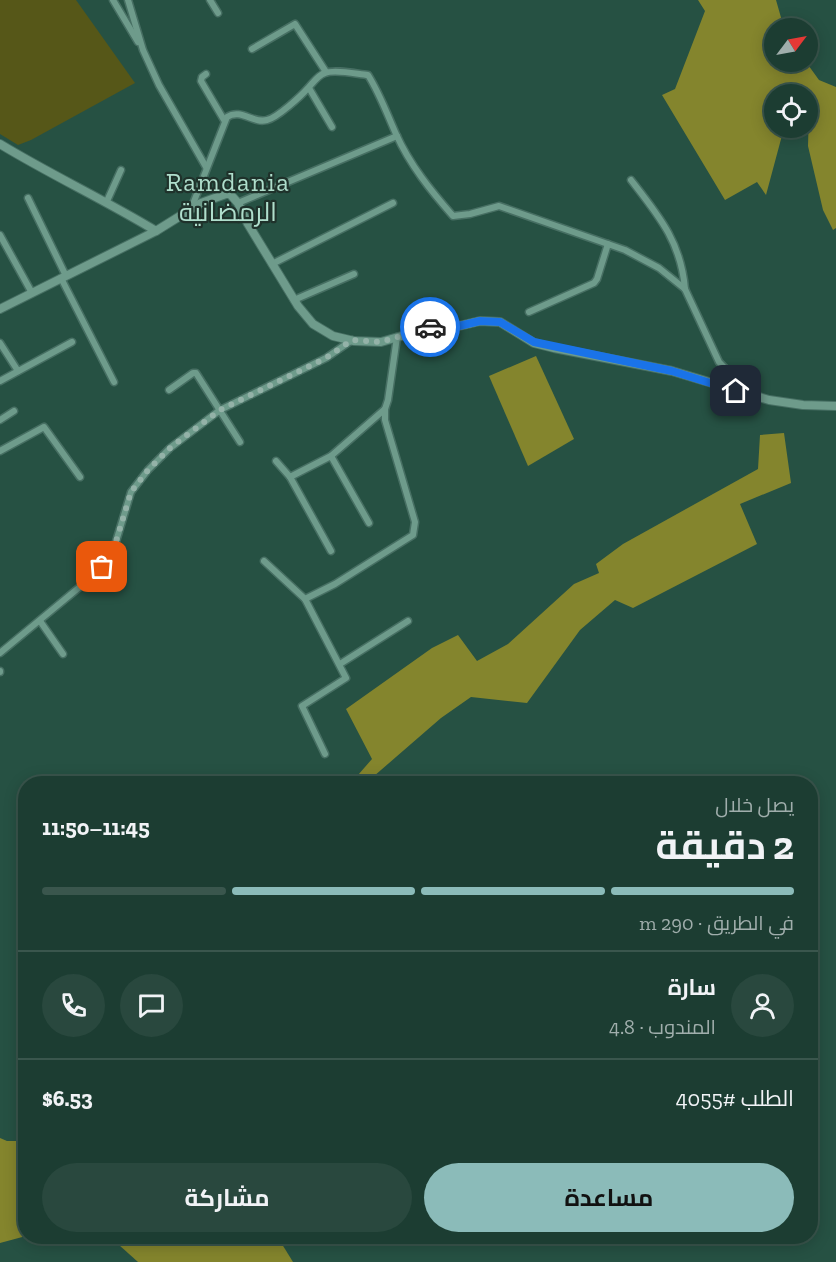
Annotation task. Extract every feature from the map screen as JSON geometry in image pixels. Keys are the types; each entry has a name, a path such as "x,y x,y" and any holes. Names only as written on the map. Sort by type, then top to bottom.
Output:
{"street":[{"path":"113,0 143,50 159,85 206,167"},
{"path":"128,0 143,50"},
{"path":"210,0 218,13"},
{"path":"252,49 295,24 326,72"},
{"path":"191,209 224,120 233,114 263,121 268,120 326,72 368,75 380,95 397,136 426,184 453,216 499,206 608,244 659,268 685,289"},
{"path":"206,74 201,81 224,120"},
{"path":"309,88 333,127"},
{"path":"238,203 397,136"},
{"path":"0,144 107,201 156,231"},
{"path":"107,201 121,170"},
{"path":"631,180 655,212 679,252 685,289 719,362 752,396"},
{"path":"0,309 156,231 201,203 230,194 238,203 248,224 294,300 313,324 333,336 381,342 436,326 459,326 480,321 500,322 534,342 672,371 752,396 802,405 836,405"},
{"path":"28,198 114,382"},
{"path":"272,264 393,203"},
{"path":"0,235 32,293"},
{"path":"529,312 594,283 608,244"},
{"path":"294,300 354,274"},
{"path":"290,477 331,456 384,409 388,400 397,337"},
{"path":"0,653 93,576 111,558 131,492 148,470 170,448 220,410 326,358 352,340"},
{"path":"0,381 72,342"},
{"path":"0,343 18,371"},
{"path":"169,390 195,372 240,442"},
{"path":"305,599 335,584 413,536 414,522 385,420 384,409"},
{"path":"0,420 14,411"},
{"path":"0,451 44,427 81,477"},
{"path":"331,456 369,523"},
{"path":"276,461 290,477 331,551"},
{"path":"264,561 305,599 346,678 302,706 325,754"},
{"path":"40,621 63,654"},
{"path":"340,664 408,621"}],"shaded area":[{"path":"0,0 76,0 135,83 18,145 0,134"},
{"path":"698,0 776,0 781,18 764,18 764,72 813,72 819,80 836,87 836,228 833,230 823,210 808,146 808,138 818,138 818,84 764,84 764,138 781,138 766,195 757,182 725,200 662,95 675,89 705,11"},
{"path":"536,356 574,439 528,466 489,376"},
{"path":"784,433 791,483 740,504 757,544 633,608 615,600 580,630 527,703 471,697 441,718 374,776 357,776 372,759 346,709 432,648 458,635 477,661 508,644 574,584 599,573 596,564 623,544 758,469 760,435"},
{"path":"0,1138 7,1141 18,1141 18,1238 0,1243"},
{"path":"118,1244 282,1244 293,1262 138,1262"}],"way so far":[{"path":"102,567 111,558 131,492 148,470 170,448 220,410 326,358 352,340 381,342 430,327"}],"district":[{"name":"Ramdania الرمضانية","path":"228,197"}],"route":[{"path":"430,327 459,326 480,321 500,322 534,342 554,348 672,371 736,391"}]}
